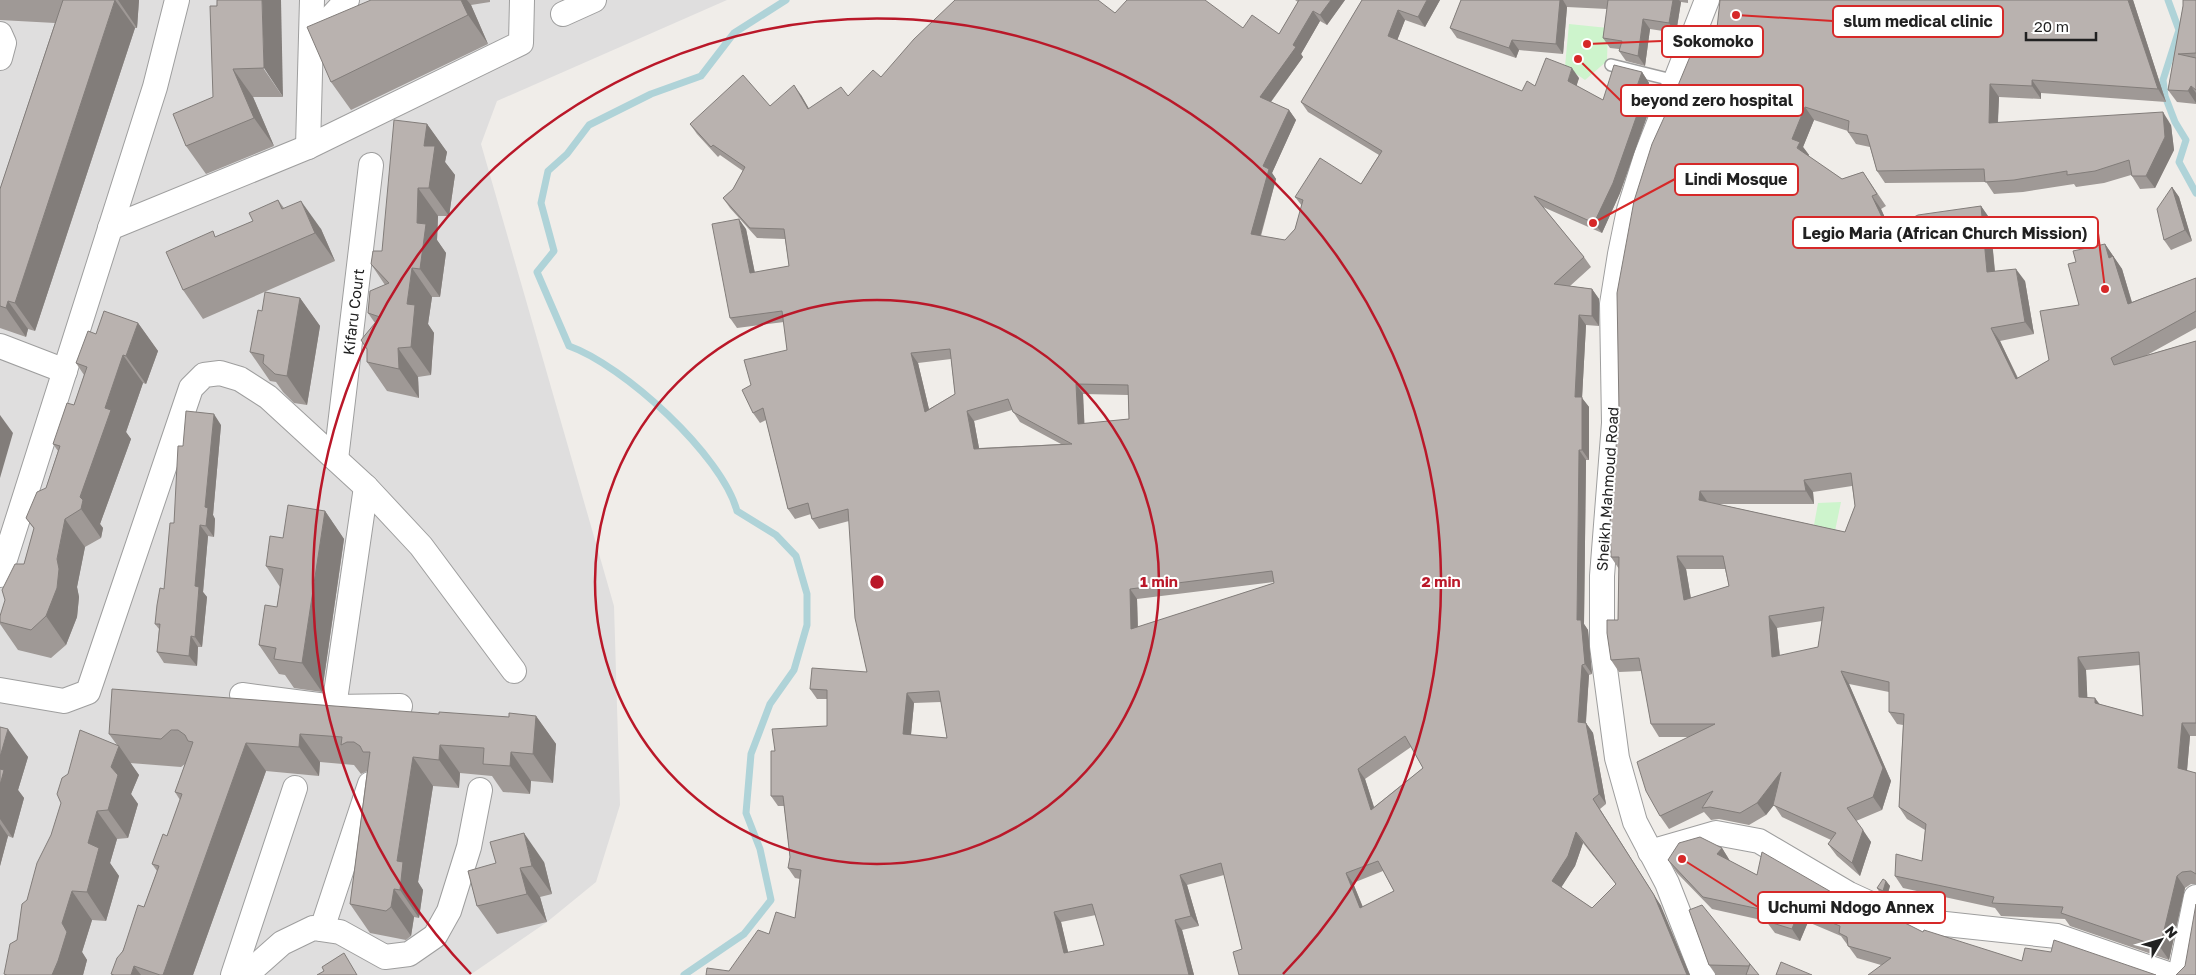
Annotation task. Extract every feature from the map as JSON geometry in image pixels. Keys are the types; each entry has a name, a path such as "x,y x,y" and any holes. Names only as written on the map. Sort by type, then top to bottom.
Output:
{"street":[{"path":"0,575 155,87 177,0"},
{"path":"308,147 312,0"},
{"path":"311,39 347,0"},
{"path":"110,228 308,147 521,43 522,0"},
{"path":"563,14 594,0"},
{"name":"Sheikh Mahmoud Road","path":"1704,975 1667,883 1634,822 1617,758 1602,646 1602,576 1614,423 1612,304 1620,254 1629,210 1644,165 1708,0"},
{"path":"0,34 4,43 0,58"},
{"name":"Kifaru Court","path":"336,459 371,165"},
{"path":"0,346 65,372"},
{"path":"0,690 64,701 88,692 191,388 204,375 220,373 240,379 268,397 366,486 421,546 514,670"},
{"path":"334,707 366,486"},
{"path":"242,695 334,707 400,706"},
{"path":"322,929 370,784"},
{"path":"233,975 295,788"},
{"path":"246,975 282,943 313,928 340,932 385,957 409,954 435,936 449,911 469,847 480,790"},
{"path":"1650,852 1716,833 1759,841 1849,894 1886,911 1928,922 2057,936 2171,975"},
{"path":"2180,975 2196,897"}],"lane":[{"path":"1610,65 1676,81"}],"shaded area":[{"path":"0,0 727,0 497,101 481,144 614,606 620,805 596,882 547,922 470,975 0,975"}],"green space":[{"path":"1569,24 1608,28 1607,61 1585,80 1565,66"},
{"path":"1841,502 1835,531 1814,525 1818,503"}],"building":[{"path":"63,0 115,0 15,303 8,301 6,308 0,306 0,189"},
{"path":"217,0 262,0 264,68 233,69 254,118 186,146 173,114 213,97 210,6 217,6"},
{"path":"371,0 461,0 468,15 331,82 307,27"},
{"path":"955,0 1098,0 1115,13 1127,0 1205,0 1243,28 1252,15 1279,34 1299,0 1331,0 1320,15 1313,11 1293,45 1296,47 1260,97 1289,110 1263,166 1269,169 1251,234 1285,240 1295,229 1303,200 1295,197 1320,158 1361,184 1382,151 1301,102 1362,0 1427,0 1418,17 1398,10 1388,36 1522,91 1527,81 1535,86 1546,58 1572,68 1568,81 1603,100 1614,65 1642,72 1635,92 1644,95 1613,183 1594,223 1534,196 1584,257 1554,284 1592,289 1592,316 1579,315 1575,397 1582,397 1582,450 1579,450 1577,620 1581,620 1585,664 1582,665 1578,722 1586,723 1599,794 1593,799 1654,895 1687,975 1239,975 1233,952 1242,949 1221,863 1180,875 1191,916 1175,920 1189,975 706,975 707,968 729,971 758,930 769,934 776,912 795,918 801,870 788,868 790,857 783,796 771,796 771,751 775,751 772,729 827,726 827,690 810,689 812,668 867,672 855,618 848,509 812,519 808,503 788,509 763,408 753,413 742,390 751,385 744,360 787,350 782,311 730,318 712,224 739,219 750,273 789,266 784,229 750,228 723,198 733,189 745,167 713,145 711,147 690,124 743,75 770,106 794,85 808,109 841,87 848,96 873,70 881,77 914,39","holes":["950,349 955,394 925,412 911,353","1076,384 1128,385 1129,419 1078,424","1008,399 1013,412 1072,444 974,449 967,411","1272,571 1274,583 1131,629 1130,589","939,691 947,738 903,734 907,693","1405,736 1423,768 1371,810 1358,769","1576,832 1616,884 1592,908 1552,881 1568,856","1378,861 1394,891 1360,908 1346,873","1092,904 1104,945 1064,953 1054,912"]},
{"path":"1461,0 1560,0 1556,44 1512,40 1509,48 1450,28"},
{"path":"1608,0 1673,0 1669,23 1643,19 1638,56 1619,51 1622,41 1603,38"},
{"path":"1720,0 2128,0 2158,89 2032,80 2032,86 1990,84 1989,123 2163,112 2165,137 2146,176 2132,176 2129,160 2095,171 2067,175 2067,171 2014,180 1985,182 1984,169 1877,171 1867,135 1848,132 1849,121 1805,107 1792,139 1800,142 1797,148 1842,179 1863,172 1877,194 1872,196 1888,230 1918,215 1981,206 1987,272 2016,269 2025,322 1991,328 2016,379 2049,360 2040,311 2079,305 2068,264 2076,262 2073,251 2105,244 2109,258 2113,256 2128,304 2196,278 2196,311 2111,358 2114,365 2196,341 2196,723 2182,723 2178,768 2196,773 2196,874 2191,871 2182,872 2177,876 2160,947 2061,913 2063,907 1992,903 1994,897 1895,876 1896,854 1922,861 1926,824 1899,807 1904,714 1889,712 1889,682 1841,671 1883,768 1873,797 1847,808 1863,830 1852,863 1828,844 1836,833 1773,805 1781,772 1757,803 1740,813 1710,807 1702,808 1713,791 1660,816 1646,791 1637,762 1715,724 1651,724 1639,658 1611,660 1607,620 1618,620 1619,557 1611,557 1610,522 1619,410 1617,293 1634,201 1652,144 1672,100 1675,101 1679,83 1699,35 1715,47","holes":["1851,473 1855,506 1845,532 1699,500 1700,491 1806,491 1804,480","1677,556 1723,556 1729,586 1684,600","1824,607 1818,647 1772,657 1769,616","2139,652 2143,716 2095,703 2095,698 2079,697 2078,657"]},
{"path":"2183,0 2196,0 2196,53 2178,54 2196,58 2196,90 2191,86 2188,91 2168,90 2183,6"},
{"path":"394,120 427,124 424,146 435,146 429,188 418,188 417,223 426,224 420,269 412,268 407,304 415,305 411,347 398,348 399,369 367,362 367,349 361,340 380,317 368,313 370,291 389,283 371,264 373,251 382,251"},
{"path":"2172,187 2185,230 2164,240 2157,209"},
{"path":"278,200 282,209 301,201 315,233 183,290 166,252 213,231 215,237 253,221 249,213"},
{"path":"265,292 300,298 287,376 275,374 263,363 264,355 250,352 258,310 262,311"},
{"path":"104,311 138,323 126,356 123,355 105,408 111,410 80,497 83,500 81,509 65,519 57,559 59,569 57,588 46,616 31,630 0,622 5,600 2,590 15,564 24,564 34,528 26,518 37,492 46,488 60,446 53,444 67,403 74,405 87,367 76,363 88,331 96,334"},
{"path":"186,411 214,414 205,507 208,508 206,526 200,525 195,586 199,587 195,637 191,636 189,656 157,652 160,624 155,624 160,588 164,589 170,523 174,523 178,446 183,446"},
{"path":"288,505 325,511 302,663 274,659 276,648 259,645 265,605 277,607 283,569 266,566 270,536 283,538"},
{"path":"112,689 439,714 439,712 509,717 509,713 536,716 533,754 511,752 510,766 483,764 484,748 440,745 439,760 413,757 397,861 403,862 400,890 394,889 391,907 386,911 350,904 370,752 363,752 360,746 354,742 347,742 341,745 342,737 300,734 299,747 246,743 163,975 134,966 131,975 114,975 111,974 117,958 123,951 138,905 144,907 159,866 152,864 163,834 167,836 182,794 175,792 193,742 188,741 185,735 178,730 171,730 161,739 109,734"},
{"path":"0,727 8,729 0,757"},
{"path":"80,730 119,746 111,767 118,775 108,810 97,811 88,843 99,848 87,892 72,891 62,923 67,932 52,975 7,975 4,974 10,944 17,940 22,904 27,900 37,863 51,835 61,803 57,794 62,778 68,774"},
{"path":"0,769 4,770 0,785"},
{"path":"524,833 532,866 520,868 527,894 477,906 468,871 496,863 490,842"},
{"path":"1700,837 1722,848 1717,854 1757,875 1762,852 1833,893 1869,911 1891,916 1923,932 1924,930 2022,961 2025,948 2051,952 2054,940 2156,975 1868,975 1891,958 1848,946 1847,937 1839,933 1840,926 1799,910 1792,929 1766,921 1769,911 1703,897 1668,860 1679,843"},
{"path":"1883,879 1886,881 1883,891 1877,888"},
{"path":"2196,904 2196,975 2176,975 2185,966"},
{"path":"1702,905 1750,964 1749,966 1709,965 1689,910"},
{"path":"344,953 357,975 317,975 324,971 322,967"},
{"path":"1781,962 1812,975 1776,975"},
{"path":"1750,964 1759,975 1746,975"}],"waterway":[{"path":"684,975 744,934 771,900 760,849 746,813 751,754 770,704 794,670 807,625 807,594 796,556 776,535 737,511 728,489 712,464 668,415 616,372 591,356 569,346 537,272 554,251 541,203 548,171 567,154 589,125 651,94 701,76 734,33 786,0"},
{"path":"2168,0 2179,30 2163,80 2165,96 2175,122 2186,140 2179,162 2196,193"}],"place":[{"name":"slum medical clinic","path":"1736,15"},
{"name":"Sokomoko","path":"1587,44"},
{"name":"beyond zero hospital","path":"1578,59"},
{"name":"Lindi Mosque","path":"1593,223"},
{"name":"Legio Maria (African Church Mission)","path":"2105,289"},
{"name":"Uchumi Ndogo Annex","path":"1682,859"}]}
